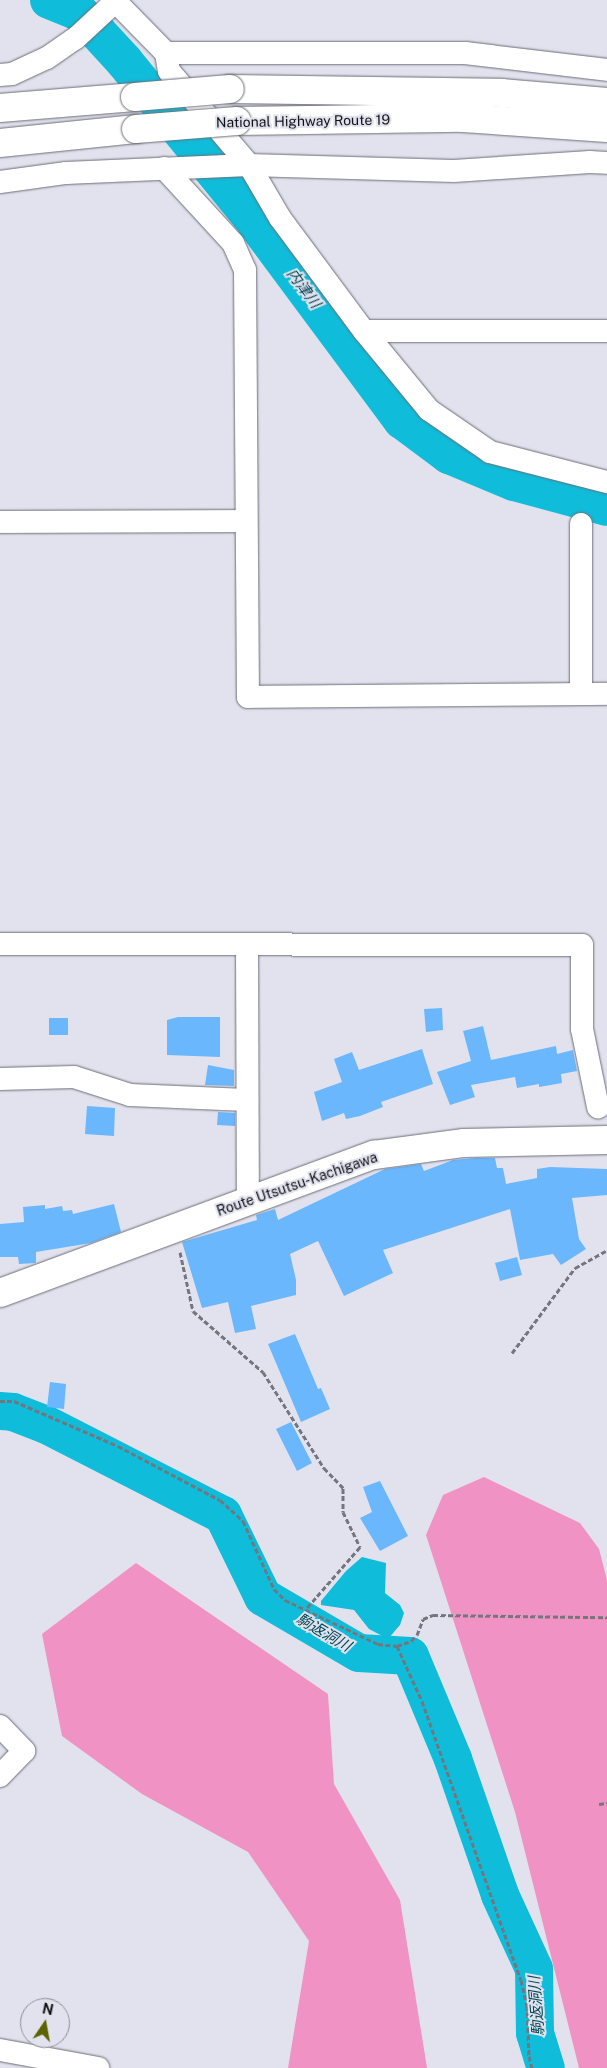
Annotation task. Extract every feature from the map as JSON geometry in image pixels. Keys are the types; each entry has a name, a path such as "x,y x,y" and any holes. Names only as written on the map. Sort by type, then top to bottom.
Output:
{"main road":[{"path":"0,108 230,89 492,92 607,102"},
{"name":"National Highway Route 19","path":"0,143 237,121 463,118 607,128"},
{"name":"Route Utsutsu-Kachigawa","path":"0,1293 374,1155 464,1143 607,1140"}],"street":[{"path":"0,75 12,74 47,58 76,38 113,4 166,53 169,71 364,331 429,410 490,452 607,482"},
{"path":"166,53 465,53 607,70"},
{"path":"0,182 66,173 240,165 454,171 590,162 607,163"},
{"path":"175,169 233,243 245,270 248,697 607,694"},
{"path":"364,331 607,331"},
{"path":"0,522 246,521"},
{"path":"581,524 581,694"},
{"path":"0,944 582,946 582,1030 598,1107"},
{"path":"247,944 246,1100 248,1200"},
{"path":"0,1079 74,1077 130,1095 246,1100"},
{"path":"0,1726 24,1751 0,1776"},
{"path":"0,2050 53,2065 98,2068"}],"path":[{"path":"174,1228 193,1311 263,1372 324,1468 343,1488 343,1512 360,1547 306,1609"},
{"path":"512,1353 576,1268 607,1250"},
{"path":"0,1401 14,1401 118,1446 220,1500 243,1521 274,1589 285,1600 378,1644 397,1646 411,1641 417,1635 423,1619 433,1615 607,1616"},
{"path":"397,1646 402,1662 422,1702 520,1980 527,2005 529,2056 532,2068"},
{"path":"598,1804 607,1803"}],"shaded area":[{"path":"484,1477 580,1523 599,1549 607,1580 607,2068 579,2068 515,1812 426,1535 443,1495"},
{"path":"136,1563 328,1694 334,1784 400,1900 427,2068 288,2068 309,1941 248,1852 142,1794 62,1736 42,1634"}],"water":[{"path":"362,1557 386,1563 385,1593 400,1605 404,1613 400,1625 388,1639 369,1629 354,1610 321,1605 321,1601 346,1571"}],"building":[{"path":"442,1008 443,1030 426,1032 424,1009"},
{"path":"178,1017 220,1017 220,1057 167,1055 167,1020"},
{"path":"49,1018 68,1018 68,1035 49,1035"},
{"path":"483,1026 491,1060 556,1046 557,1054 573,1050 577,1071 561,1074 562,1083 539,1087 539,1084 517,1088 515,1077 471,1085 475,1097 450,1105 437,1072 471,1061 463,1031"},
{"path":"422,1049 433,1084 381,1102 383,1107 360,1116 346,1119 344,1113 322,1121 314,1092 342,1082 334,1059 352,1052 359,1070"},
{"path":"208,1065 234,1070 234,1086 205,1085"},
{"path":"87,1106 115,1108 114,1136 85,1134"},
{"path":"218,1112 235,1113 235,1126 217,1125"},
{"path":"495,1158 497,1168 503,1168 506,1184 537,1178 537,1169 550,1167 607,1169 607,1195 572,1198 579,1239 586,1249 561,1265 553,1254 520,1260 510,1209 383,1250 393,1273 344,1296 318,1241 290,1254 296,1280 296,1295 251,1306 256,1329 235,1333 228,1302 202,1308 182,1242 257,1220 256,1215 275,1209 278,1220 385,1169 421,1164 424,1171 453,1160"},
{"path":"114,1204 121,1232 91,1243 36,1252 36,1263 19,1264 18,1257 0,1257 0,1224 24,1222 23,1207 45,1205 45,1209 62,1206 63,1211 72,1210 73,1214"},
{"path":"517,1257 522,1275 500,1281 495,1263"},
{"path":"295,1334 318,1389 321,1388 330,1409 301,1422 268,1344"},
{"path":"50,1382 66,1384 64,1409 47,1407"},
{"path":"291,1422 312,1463 297,1471 276,1429"},
{"path":"380,1481 408,1536 380,1551 360,1518 372,1512 363,1487"}],"waterway":[{"name":"内津川","path":"49,0 79,12 124,61 249,214 402,420 449,455 514,482 607,507"},
{"path":"79,12 90,0"},
{"name":"駒返洞川","path":"0,1411 13,1412 45,1424 223,1515 263,1597 359,1653 410,1656 453,1759 500,1895 534,1969 535,2033 546,2068"}]}
